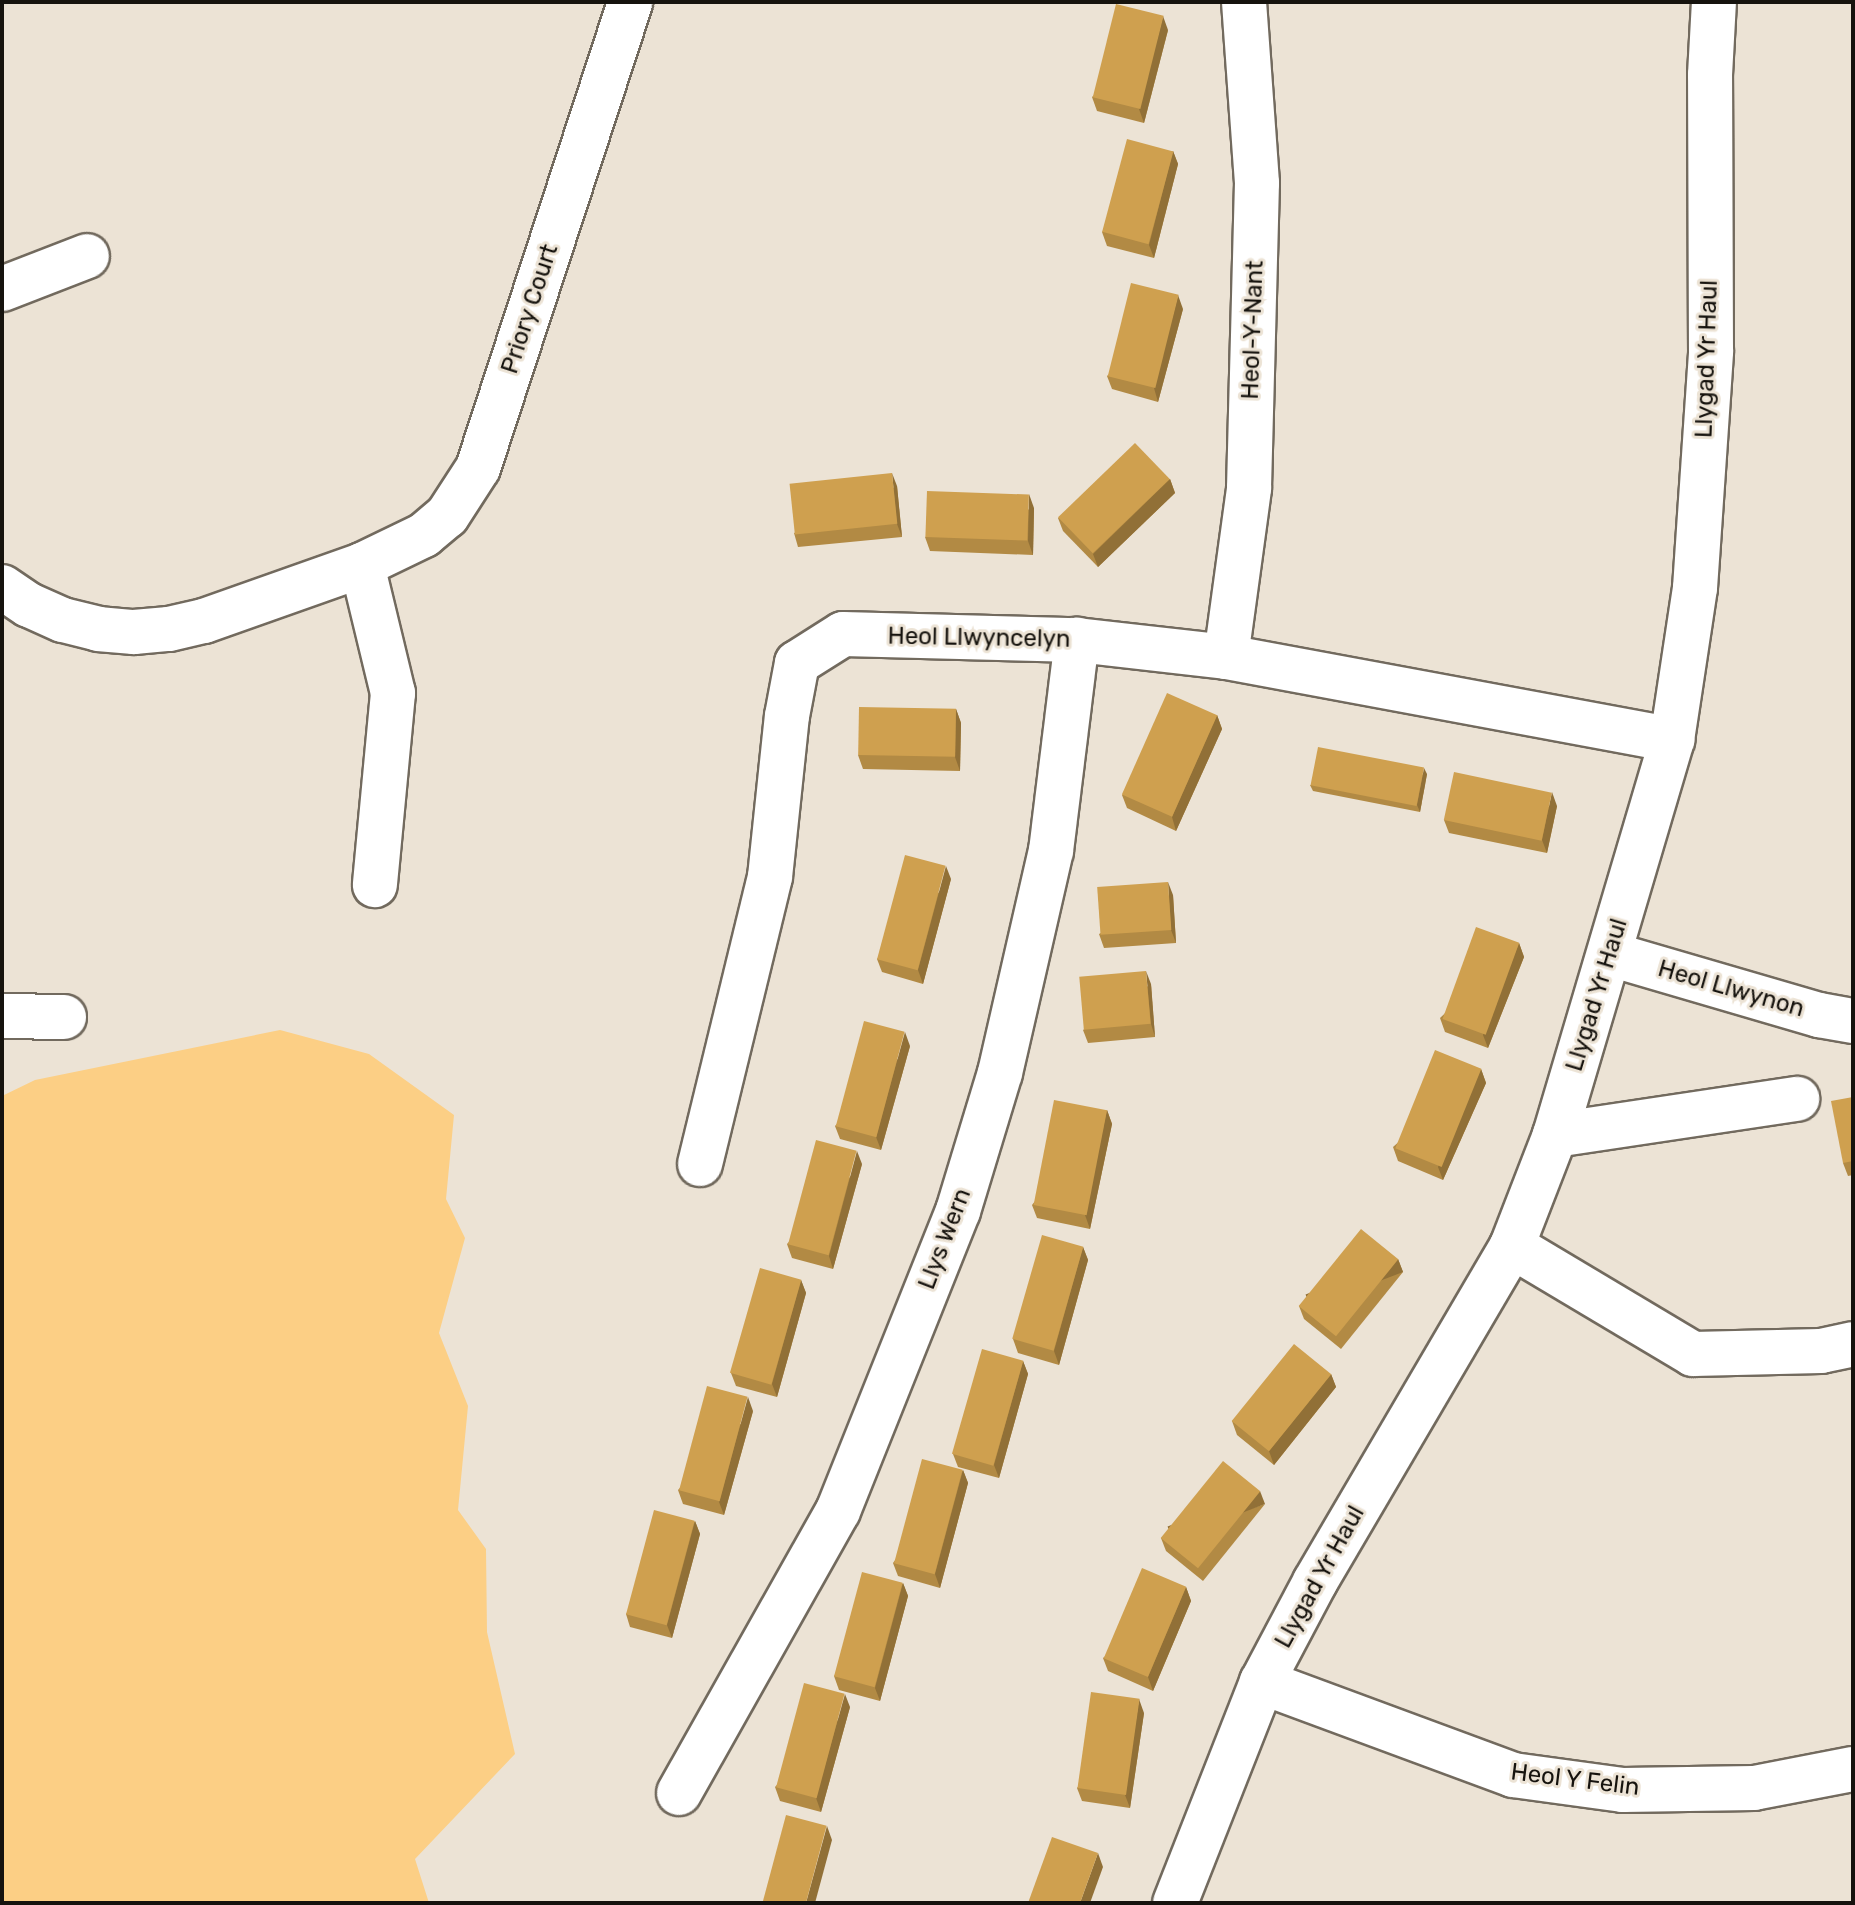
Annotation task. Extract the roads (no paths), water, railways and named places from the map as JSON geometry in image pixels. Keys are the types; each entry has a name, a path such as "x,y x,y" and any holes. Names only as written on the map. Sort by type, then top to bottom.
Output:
{"street":[{"name":"Priory Court","path":"2,587 29,605 63,620 98,629 134,632 204,621 362,565 424,535 447,516 478,468 630,2"},
{"name":"Heol-Y-Nant","path":"1226,657 1249,488 1257,183 1244,2"},
{"name":"Llygad Yr Haul","path":"1175,1903 1262,1682 1315,1582 1512,1246 1555,1135 1672,740 1695,588 1711,351 1710,75 1714,2"},
{"path":"2,289 87,256"},
{"path":"362,565 393,693 375,885"},
{"name":"Heol Llwyncelyn","path":"700,1164 770,877 797,663 843,634 1077,640 1226,657 1672,740"},
{"name":"Llys Wern","path":"679,1793 838,1511 958,1211 1000,1073 1051,851 1077,640"},
{"name":"Heol Llwynon","path":"1610,954 1819,1015 1853,1021"},
{"path":"2,1016 64,1017"},
{"path":"1555,1135 1797,1099"},
{"path":"1512,1246 1693,1354 1821,1351 1853,1344"},
{"name":"Heol Y Felin","path":"1262,1682 1513,1775 1637,1790 1754,1788 1853,1769"}]}
